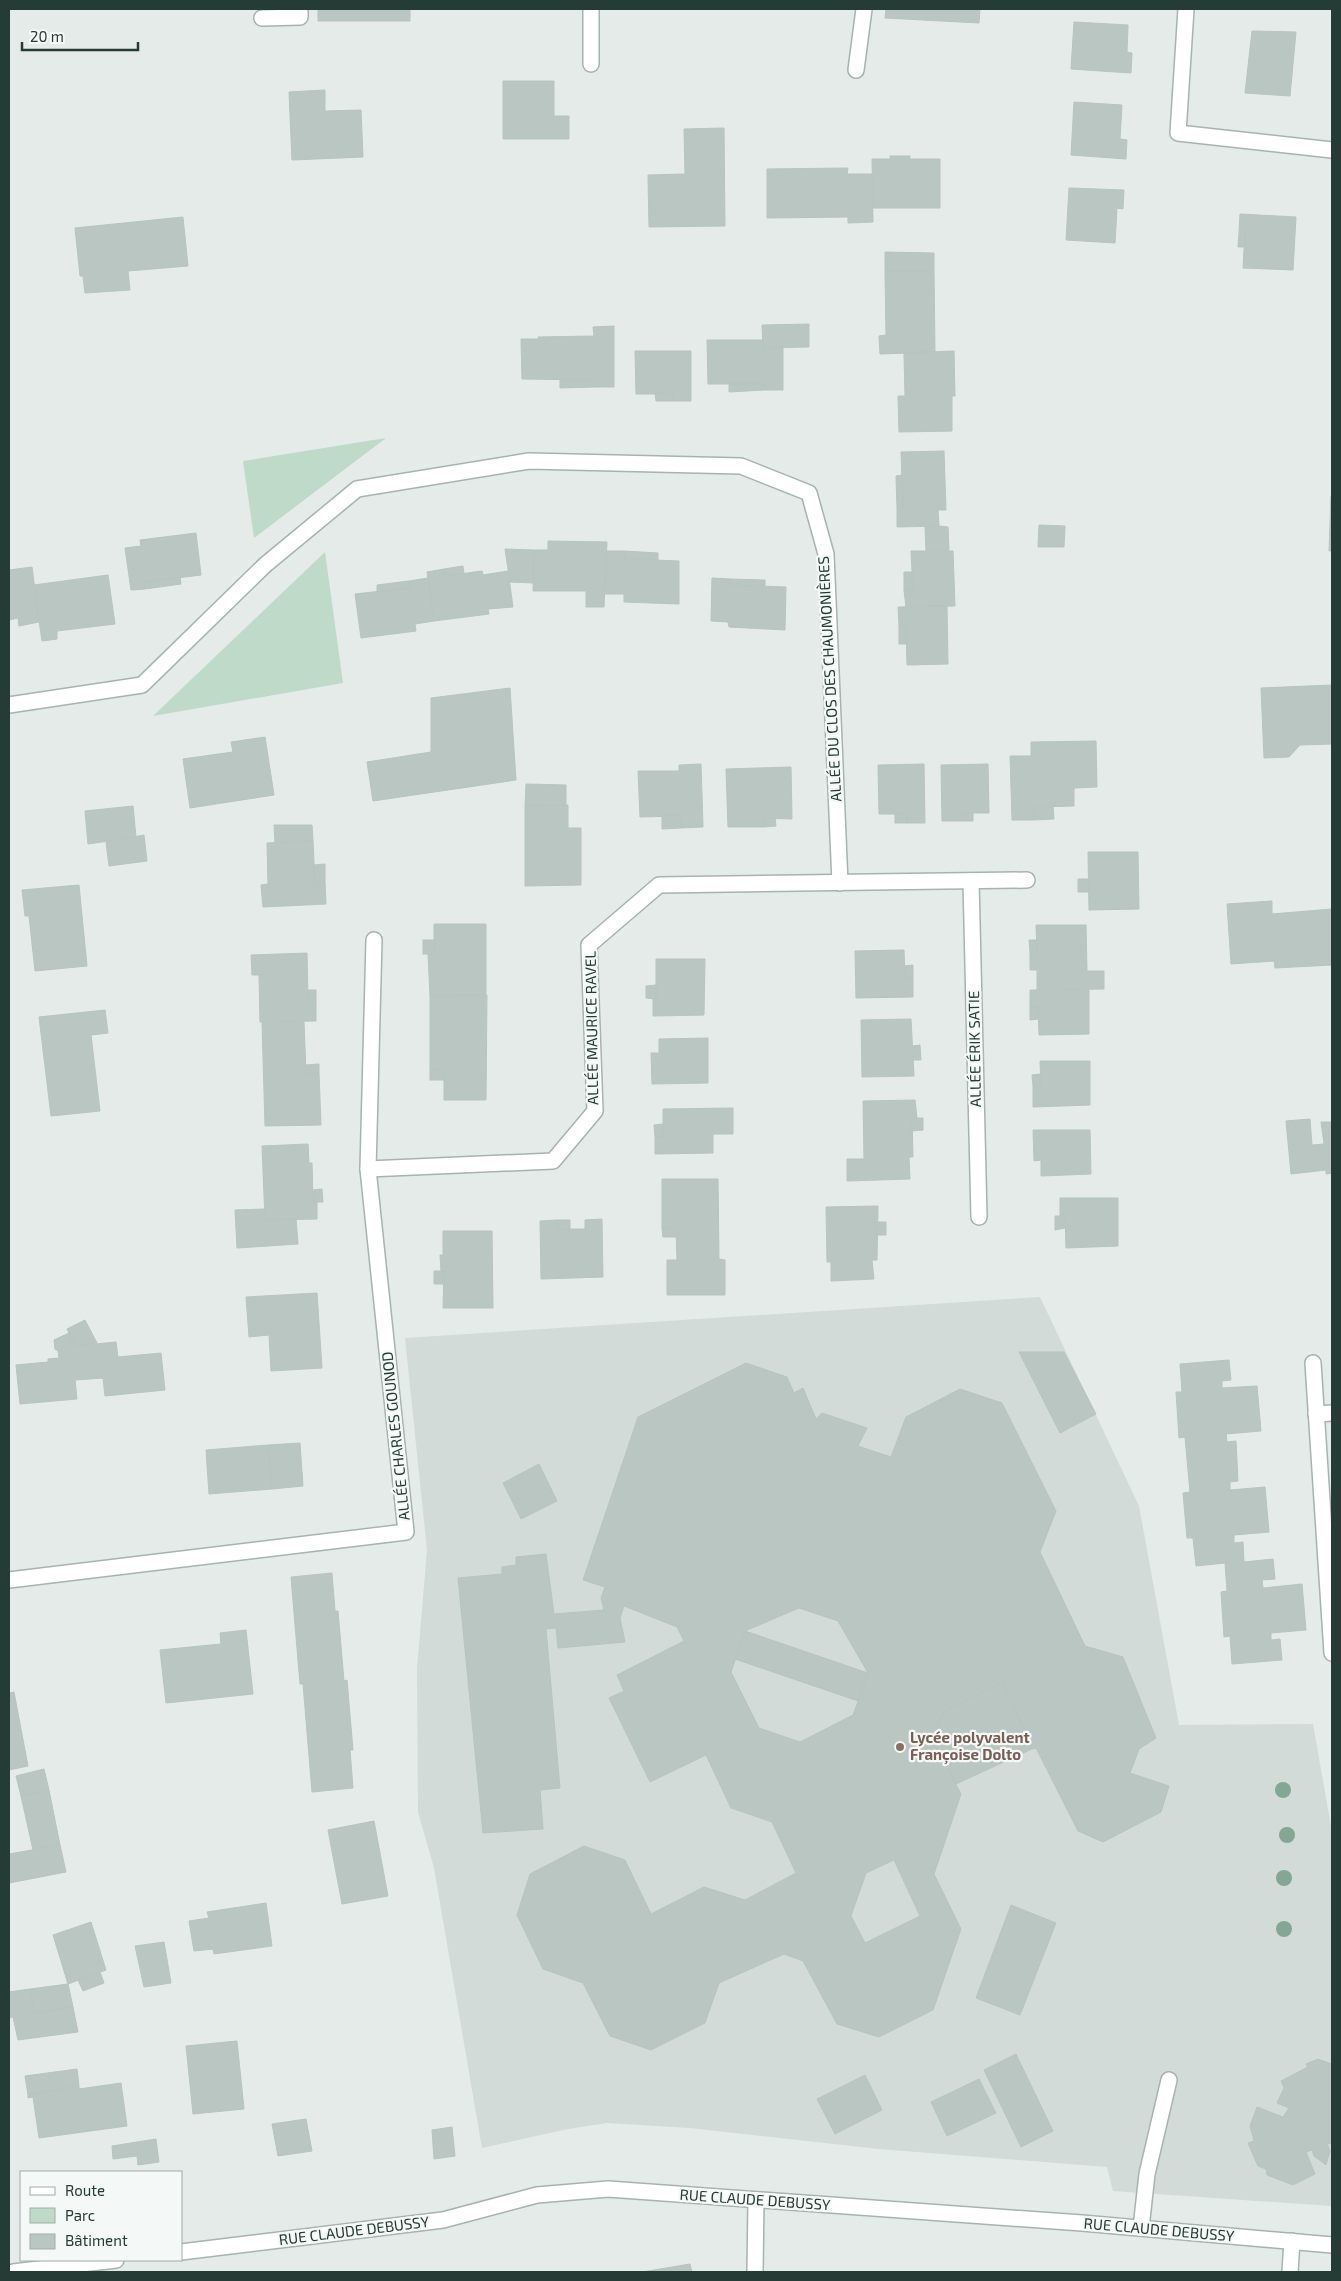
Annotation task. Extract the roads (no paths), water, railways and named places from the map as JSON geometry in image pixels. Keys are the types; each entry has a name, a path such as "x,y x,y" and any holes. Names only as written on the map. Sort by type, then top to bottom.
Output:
{"street":[{"path":"262,18 300,17 300,9"},
{"path":"591,9 591,64"},
{"path":"856,70 864,9"},
{"path":"1186,9 1178,133 1332,150"},
{"name":"ALLÉE DU CLOS DES CHAUMONIÈRES","path":"9,704 142,685 265,565 357,489 529,461 741,466 810,492 826,554 840,883"},
{"name":"ALLÉE MAURICE RAVEL","path":"368,1169 553,1161 595,1111 589,945 659,885 1026,880"},
{"name":"ALLÉE ÉRIK SATIE","path":"971,881 979,1217"},
{"name":"ALLÉE CHARLES GOUNOD","path":"9,1580 406,1532 368,1169 374,940"},
{"path":"1313,1363 1332,1653"},
{"path":"1316,1414 1332,1413"},
{"path":"1141,2228 1147,2174 1169,2080"},
{"name":"RUE CLAUDE DEBUSSY","path":"182,2252 443,2220 537,2195 608,2189 1141,2228 1332,2245"},
{"path":"755,2272 756,2200"},
{"path":"1290,2272 1292,2241"},
{"path":"13,2272 107,2261"}],"place":[{"name":"Lycée polyvalent Françoise Dolto","path":"900,1747"}]}
